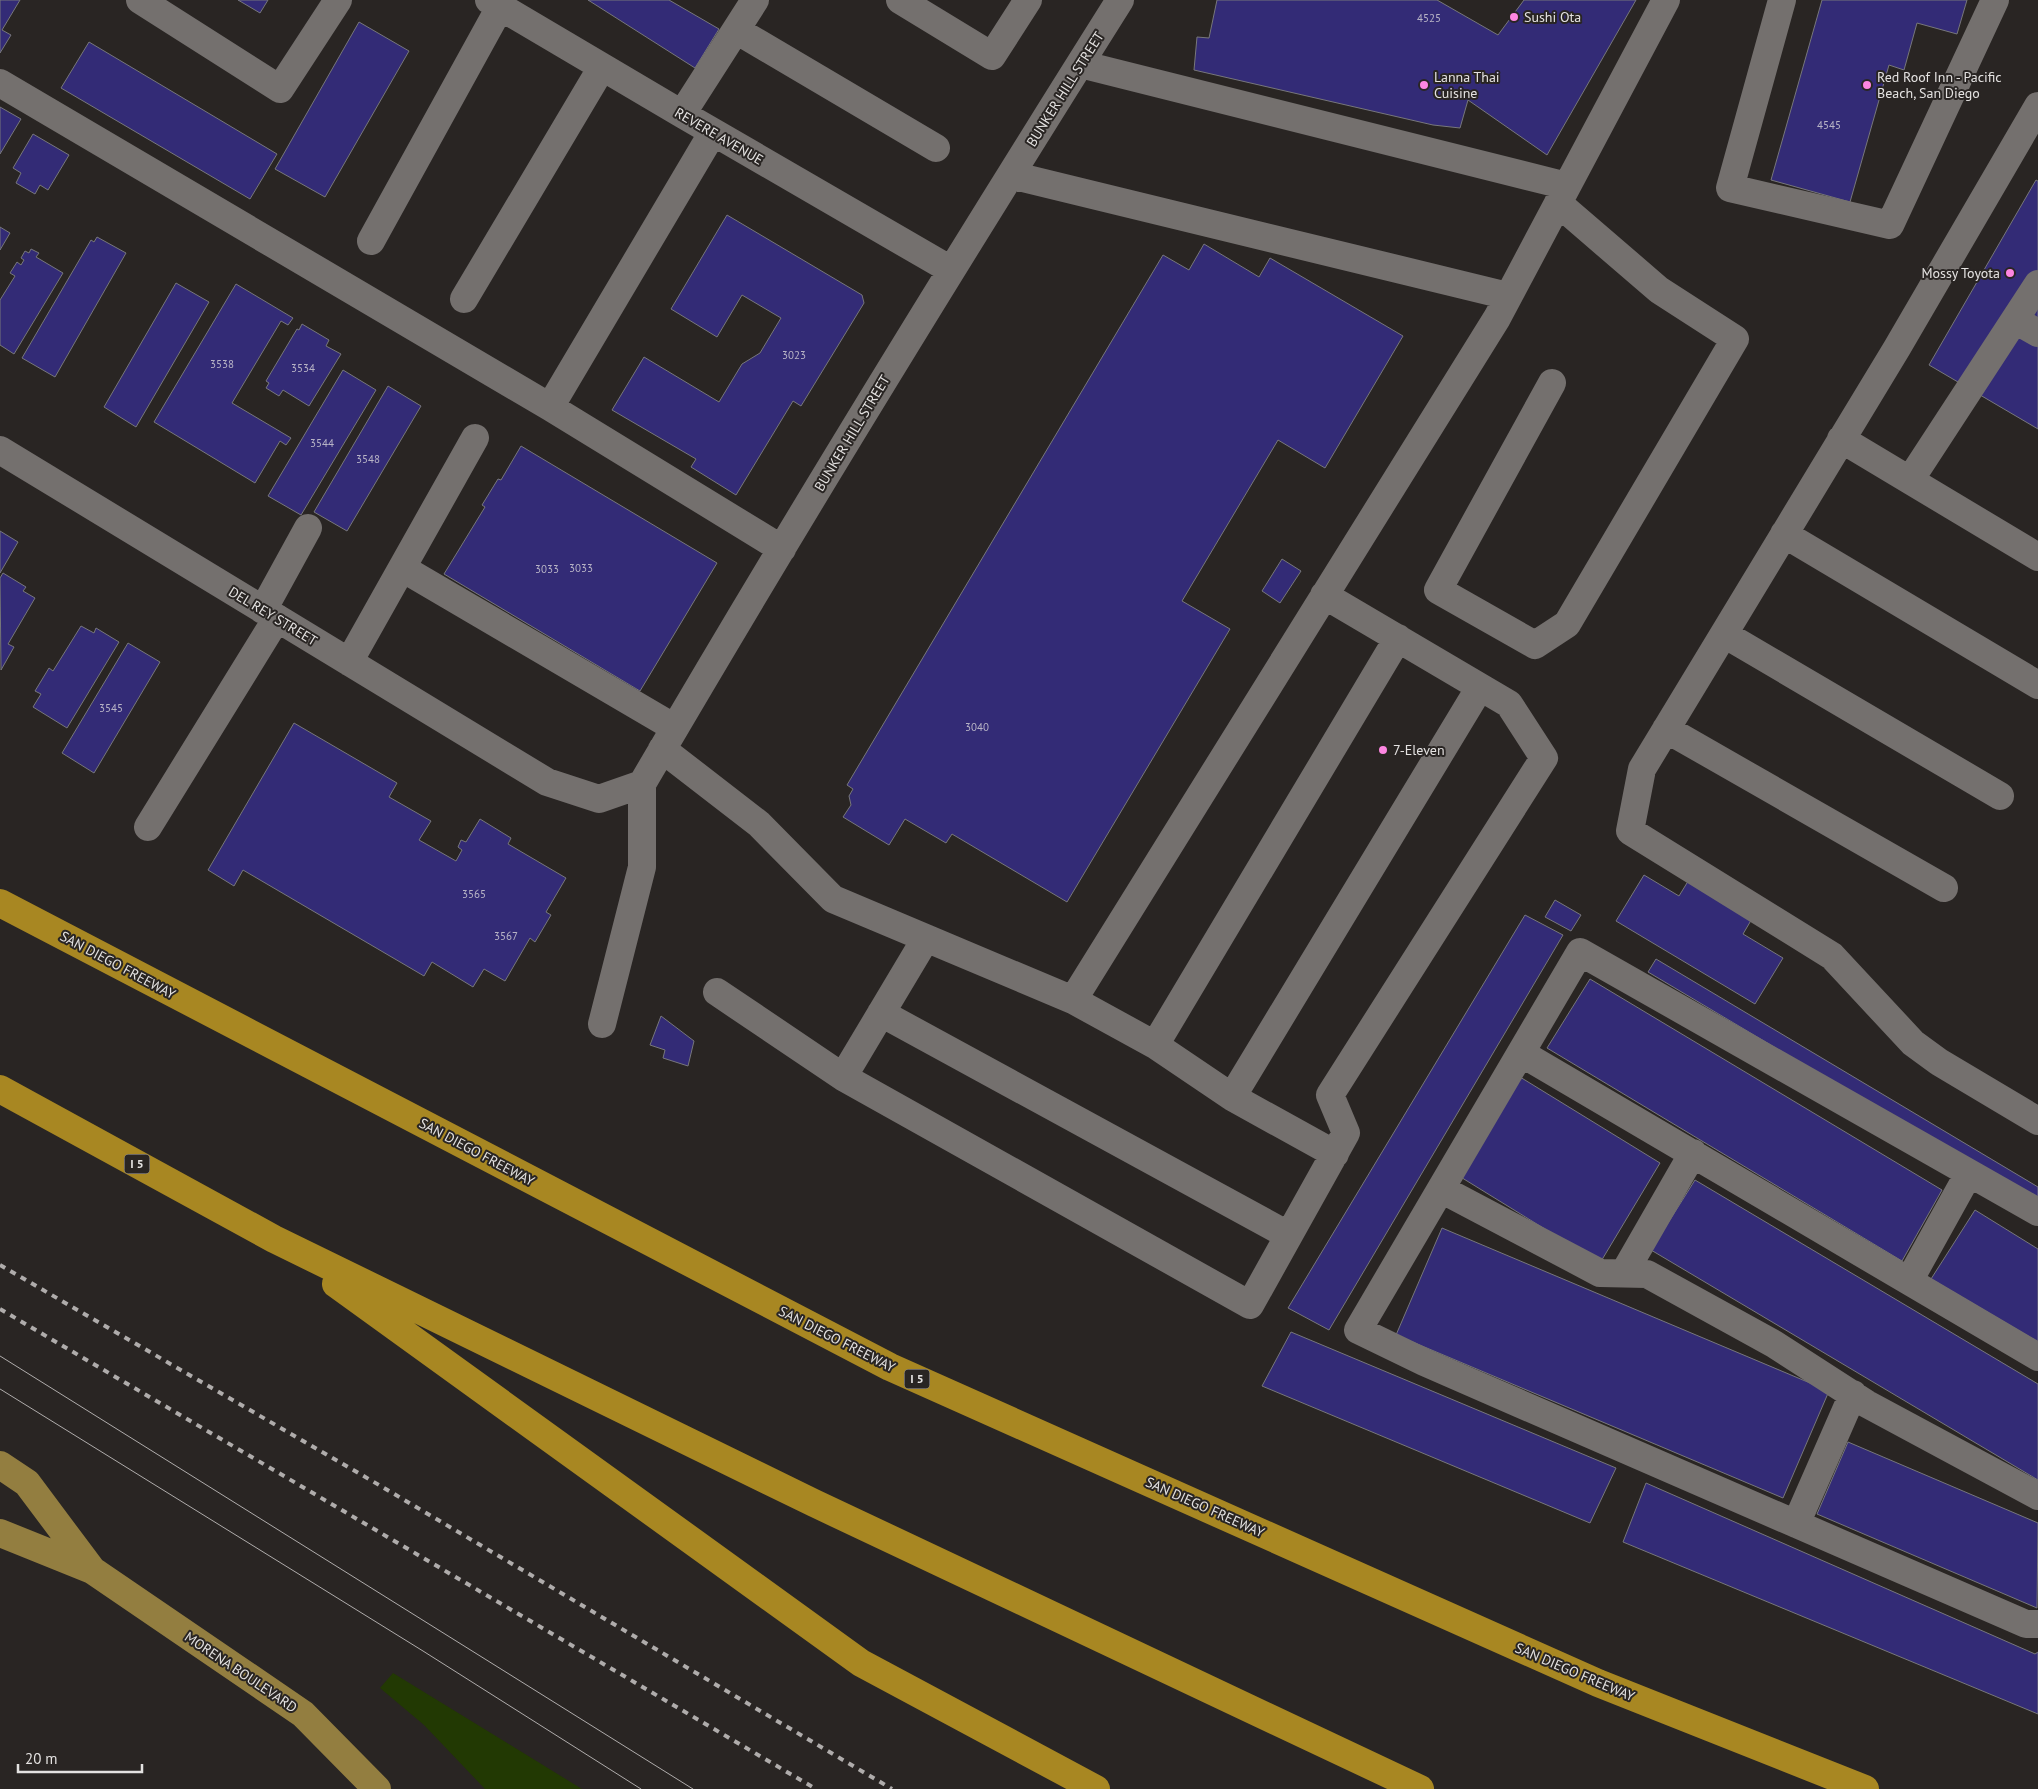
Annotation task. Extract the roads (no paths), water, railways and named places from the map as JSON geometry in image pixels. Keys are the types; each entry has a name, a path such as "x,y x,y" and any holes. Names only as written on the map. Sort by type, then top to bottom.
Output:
{"highway":[{"name":"SAN DIEGO FREEWAY","path":"0,903 890,1367 1598,1683 1865,1789"},
{"name":"I 5","path":"0,1089 274,1239 814,1503 1420,1789"},
{"path":"274,1239 861,1663 1096,1789"}],"main road":[{"name":"MORENA BOULEVARD","path":"0,1465 28,1483 92,1570"},
{"name":"MORENA BOULEVARD","path":"0,1534 92,1570 302,1714 377,1789"}],"street":[{"path":"140,0 280,89 338,0"},
{"path":"900,0 992,56 1028,0"},
{"name":"BUNKER HILL STREET","path":"642,784 951,270 1120,0"},
{"path":"1073,1000 1497,318 1666,0"},
{"path":"1782,0 1730,188 1890,224 1995,0"},
{"path":"682,114 754,1"},
{"path":"371,241 495,3"},
{"name":"REVERE AVENUE","path":"495,3 602,68 951,270"},
{"path":"736,30 936,148"},
{"path":"1080,64 1562,195 1659,290 1735,339 1567,624 1535,645 1438,590 1552,383"},
{"path":"464,299 602,68"},
{"path":"0,83 550,407 782,549"},
{"path":"2038,106 1842,439 1642,769 1630,831 1832,956 1913,1043 1939,1062 2038,1121"},
{"path":"550,407 714,132"},
{"path":"1011,175 1508,296"},
{"path":"1910,480 2038,284"},
{"path":"2015,320 2038,333"},
{"path":"349,662 475,438"},
{"path":"1842,439 2038,557"},
{"name":"DEL REY STREET","path":"0,450 547,782 599,799 642,784"},
{"path":"148,827 270,614 308,528"},
{"path":"1784,534 2038,685"},
{"path":"402,568 669,738 760,824 833,899 1073,1000 1155,1045 1232,1097 1334,1154"},
{"path":"717,992 843,1077 1250,1305 1346,1133 1330,1095 1544,758 1509,704 1324,595"},
{"path":"1724,634 2000,796"},
{"path":"1155,1045 1398,638"},
{"path":"1232,1097 1480,687"},
{"path":"1666,729 1944,888"},
{"path":"602,1024 642,867 642,784"},
{"path":"843,1077 926,938"},
{"path":"2038,1212 1580,952 1358,1330 1424,1362 2026,1624 2038,1624"},
{"path":"881,1013 1288,1235"},
{"path":"1521,1053 2038,1357"},
{"path":"1624,1273 1693,1153"},
{"path":"1909,1281 1969,1173"},
{"path":"1441,1189 1600,1273 1646,1274 1774,1344 1853,1394 2038,1496"},
{"path":"1796,1524 1853,1394"}],"tram line":[{"path":"0,1356 693,1789"},
{"path":"0,1389 423,1651 641,1789"}],"railway":[{"path":"0,1265 379,1485 892,1789"},
{"path":"0,1309 816,1789"}],"place":[{"name":"Sushi Ota","path":"1514,17"},
{"name":"Lanna Thai Cuisine","path":"1424,85"},
{"name":"Red Roof Inn - Pacific Beach, San Diego","path":"1867,85"},
{"name":"Mossy Toyota","path":"2010,273"},
{"name":"7-Eleven","path":"1383,750"}]}
